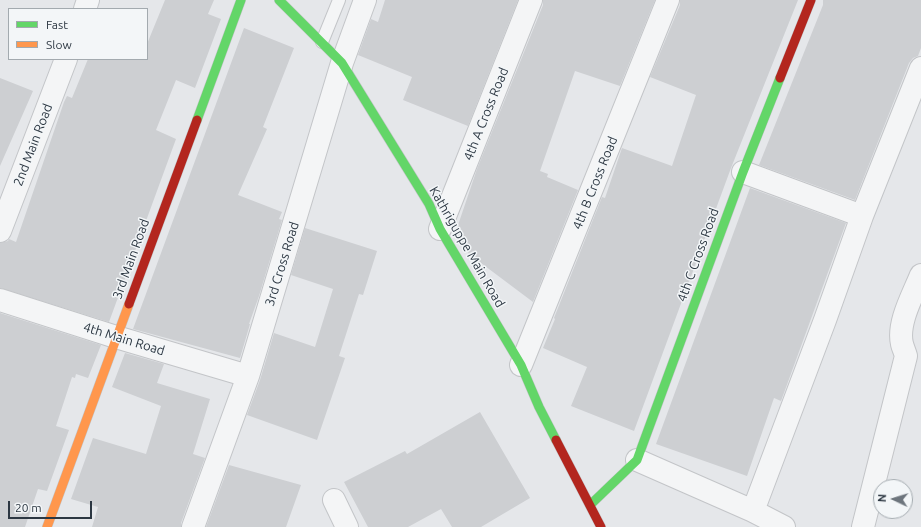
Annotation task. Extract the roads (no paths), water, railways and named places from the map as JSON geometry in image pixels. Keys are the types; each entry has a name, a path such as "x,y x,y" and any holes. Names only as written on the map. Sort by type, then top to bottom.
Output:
{"street":[{"name":"3rd Main Road","path":"47,527 241,0"},
{"name":"3rd Cross Road","path":"193,527 248,376 342,63 365,0"},
{"name":"4th A Cross Road","path":"440,229 531,0"},
{"name":"4th B Cross Road","path":"521,365 668,0"},
{"name":"4th C Cross Road","path":"590,505 637,460 743,172 811,0"},
{"name":"Kathriguppe Main Road","path":"282,1 342,63 429,204 440,229 521,365 539,408 601,527"},
{"name":"2nd Main Road","path":"0,231 66,60"},
{"path":"753,511 825,320 862,216 921,68"},
{"path":"743,172 862,216"},
{"path":"862,527 906,356 902,344 901,331 906,308 921,276"},
{"name":"4th Main Road","path":"0,300 116,337 248,376"},
{"path":"637,460 753,511 784,527"},
{"path":"334,500 347,527"}],"lane":[{"path":"322,42 339,0"}]}
